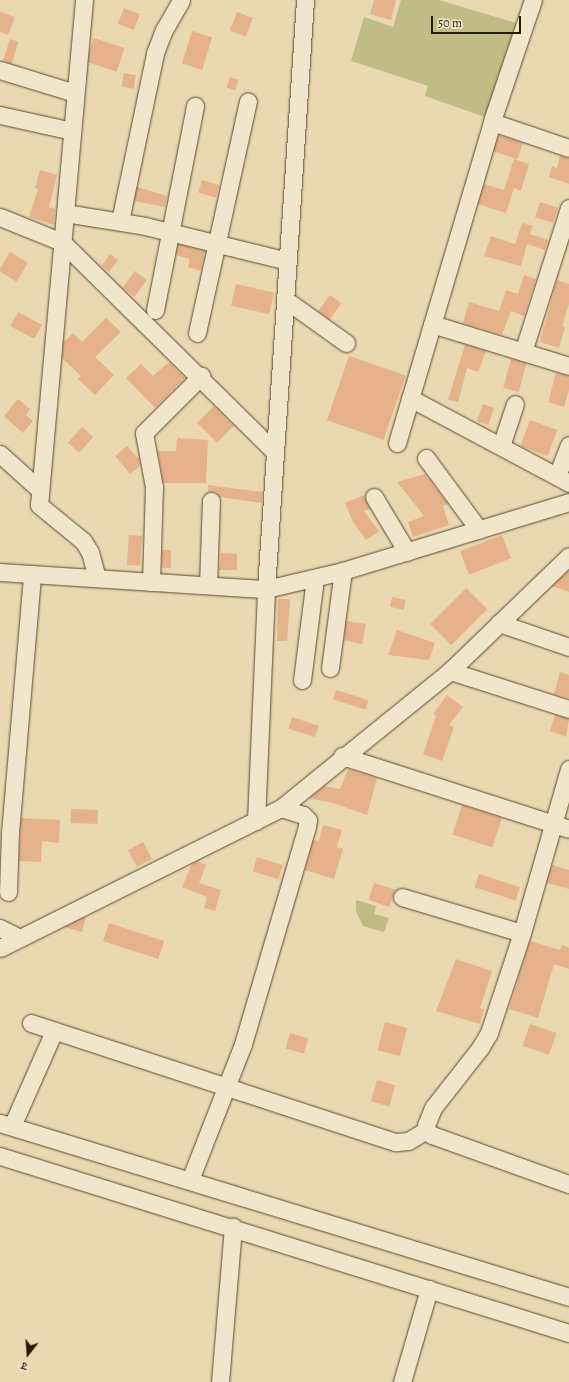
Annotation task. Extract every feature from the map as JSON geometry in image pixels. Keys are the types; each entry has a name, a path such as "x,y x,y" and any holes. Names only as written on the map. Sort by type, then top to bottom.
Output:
{"street":[{"path":"84,0 38,505 83,541 90,552 97,578"},
{"path":"120,221 155,53 164,30 181,0"},
{"path":"256,821 266,589 305,0"},
{"path":"397,443 492,122 533,0"},
{"path":"0,70 75,93"},
{"path":"197,333 218,244 248,102"},
{"path":"155,310 195,106"},
{"path":"0,115 72,131"},
{"path":"492,122 569,148"},
{"path":"523,352 569,208"},
{"path":"65,213 120,221 288,261"},
{"path":"0,218 62,242 201,376 276,452"},
{"path":"286,300 346,343"},
{"path":"432,324 569,366"},
{"path":"151,582 154,487 144,433 201,376"},
{"path":"410,398 563,479 569,445"},
{"path":"501,446 515,404"},
{"path":"0,454 40,490"},
{"path":"426,458 479,530"},
{"path":"374,497 407,552"},
{"path":"208,585 211,501"},
{"path":"0,572 266,589 343,571 569,502"},
{"path":"0,948 280,808 342,756 450,671 569,556"},
{"path":"330,668 343,571"},
{"path":"8,892 10,833 32,574"},
{"path":"302,680 315,578"},
{"path":"499,623 569,647"},
{"path":"450,671 569,709"},
{"path":"342,756 569,829"},
{"path":"31,1023 396,1142 408,1141 426,1130 433,1108 480,1048 489,1033 522,933 569,769"},
{"path":"190,1180 227,1086 260,990 307,826 308,820 303,815 280,808"},
{"path":"402,897 522,933"},
{"path":"0,928 20,938"},
{"path":"54,1031 6,1124 569,1297"},
{"path":"426,1130 432,1135 569,1184"},
{"path":"0,1156 233,1227 569,1333"},
{"path":"220,1382 233,1227"},
{"path":"402,1382 429,1289"}],"shaded area":[{"path":"401,0 439,0 516,23 485,117 425,96 428,86 351,61 364,17 393,27"},
{"path":"356,900 376,906 374,914 389,918 384,932 363,926 356,912"}],"building":[{"path":"374,0 396,0 391,20 370,14"},
{"path":"124,8 140,14 134,30 118,24"},
{"path":"0,12 15,17 8,35 0,32"},
{"path":"237,12 253,18 246,37 230,31"},
{"path":"192,31 212,37 202,70 182,64"},
{"path":"94,38 124,48 117,72 86,62"},
{"path":"10,39 19,42 11,64 3,61"},
{"path":"124,73 136,75 134,89 122,87"},
{"path":"230,77 239,80 235,90 227,87"},
{"path":"498,135 523,143 517,159 493,151"},
{"path":"560,156 569,158 569,184 549,177 552,166 557,168"},
{"path":"514,159 529,164 521,191 514,188 506,213 478,204 484,184 504,190"},
{"path":"40,170 57,175 49,207 55,209 54,225 29,217 38,189 35,188"},
{"path":"202,180 219,185 216,197 198,192"},
{"path":"137,187 167,196 165,207 134,201"},
{"path":"540,202 558,208 553,223 535,217"},
{"path":"522,223 533,226 530,234 548,240 545,250 527,244 521,266 484,256 491,236 515,244"},
{"path":"178,244 205,251 201,271 188,267 190,259 176,255"},
{"path":"10,252 28,263 17,282 0,272 0,269"},
{"path":"110,254 118,260 109,272 101,266"},
{"path":"135,271 147,280 134,297 122,288"},
{"path":"524,275 536,279 524,316 511,311 502,335 463,323 469,302 499,311 506,290 518,294"},
{"path":"557,280 569,284 569,304 562,326 565,327 559,348 540,342"},
{"path":"236,284 274,293 269,314 231,305"},
{"path":"330,295 341,303 330,319 318,311"},
{"path":"18,312 42,325 34,339 10,326"},
{"path":"106,318 121,332 95,357 114,375 95,395 78,379 81,376 62,358 63,343 73,333 82,342"},
{"path":"465,345 486,351 478,372 467,368 458,402 448,400"},
{"path":"349,356 406,376 384,440 327,420"},
{"path":"511,359 526,363 519,392 503,388"},
{"path":"169,362 185,378 155,408 126,378 141,364 153,376"},
{"path":"556,373 569,376 569,390 564,407 548,402"},
{"path":"18,399 30,409 26,415 33,421 23,433 4,416"},
{"path":"483,404 494,408 488,425 477,421"},
{"path":"214,406 234,426 217,443 197,423"},
{"path":"530,420 557,430 548,456 520,446"},
{"path":"82,427 93,437 79,453 68,443"},
{"path":"177,438 208,440 206,483 163,483 158,451 176,451"},
{"path":"127,446 139,459 140,466 130,474 115,456"},
{"path":"425,474 448,504 443,506 449,525 413,537 408,522 424,516 397,482"},
{"path":"208,485 262,492 262,503 220,497 216,492 208,492"},
{"path":"364,495 370,509 364,511 379,531 366,540 353,522 345,503"},
{"path":"129,535 142,536 140,566 127,565"},
{"path":"502,535 511,558 469,574 460,551"},
{"path":"162,550 171,550 171,568 162,568"},
{"path":"221,553 237,554 237,570 219,570"},
{"path":"569,570 569,592 552,586"},
{"path":"466,588 487,609 451,645 430,624"},
{"path":"392,597 406,600 404,610 390,607"},
{"path":"278,599 290,599 287,641 277,641"},
{"path":"346,621 366,624 362,644 344,640"},
{"path":"397,630 435,643 429,660 388,655"},
{"path":"560,672 569,675 569,698 554,694"},
{"path":"336,690 369,700 366,710 333,700"},
{"path":"447,695 463,707 449,725 454,727 442,761 423,754 436,716 433,714"},
{"path":"555,715 569,719 566,737 550,731"},
{"path":"292,717 319,726 315,737 288,728"},
{"path":"348,769 377,778 367,815 333,803 309,798 324,786 340,789"},
{"path":"462,805 502,818 492,847 452,834"},
{"path":"71,809 98,810 97,824 71,823"},
{"path":"21,818 60,820 59,843 42,841 41,862 19,861"},
{"path":"323,825 342,830 337,847 343,849 334,879 305,870 313,840 319,841"},
{"path":"143,842 152,859 137,867 128,850"},
{"path":"257,857 283,865 278,879 253,871"},
{"path":"197,861 206,865 199,883 221,890 215,911 204,908 207,897 182,887 192,864"},
{"path":"552,865 569,870 569,889 547,883"},
{"path":"479,874 520,887 516,901 475,887"},
{"path":"374,883 395,890 389,907 368,900"},
{"path":"86,916 82,932 64,927"},
{"path":"109,923 164,941 158,959 103,941"},
{"path":"530,941 560,950 562,945 569,948 569,969 554,964 538,1018 509,1009"},
{"path":"456,959 492,971 480,1008 484,1009 480,1024 436,1011"},
{"path":"385,1022 407,1028 400,1056 377,1050"},
{"path":"530,1024 556,1033 549,1055 523,1046"},
{"path":"290,1033 308,1038 304,1054 286,1048"},
{"path":"377,1080 395,1085 389,1106 371,1101"}]}
